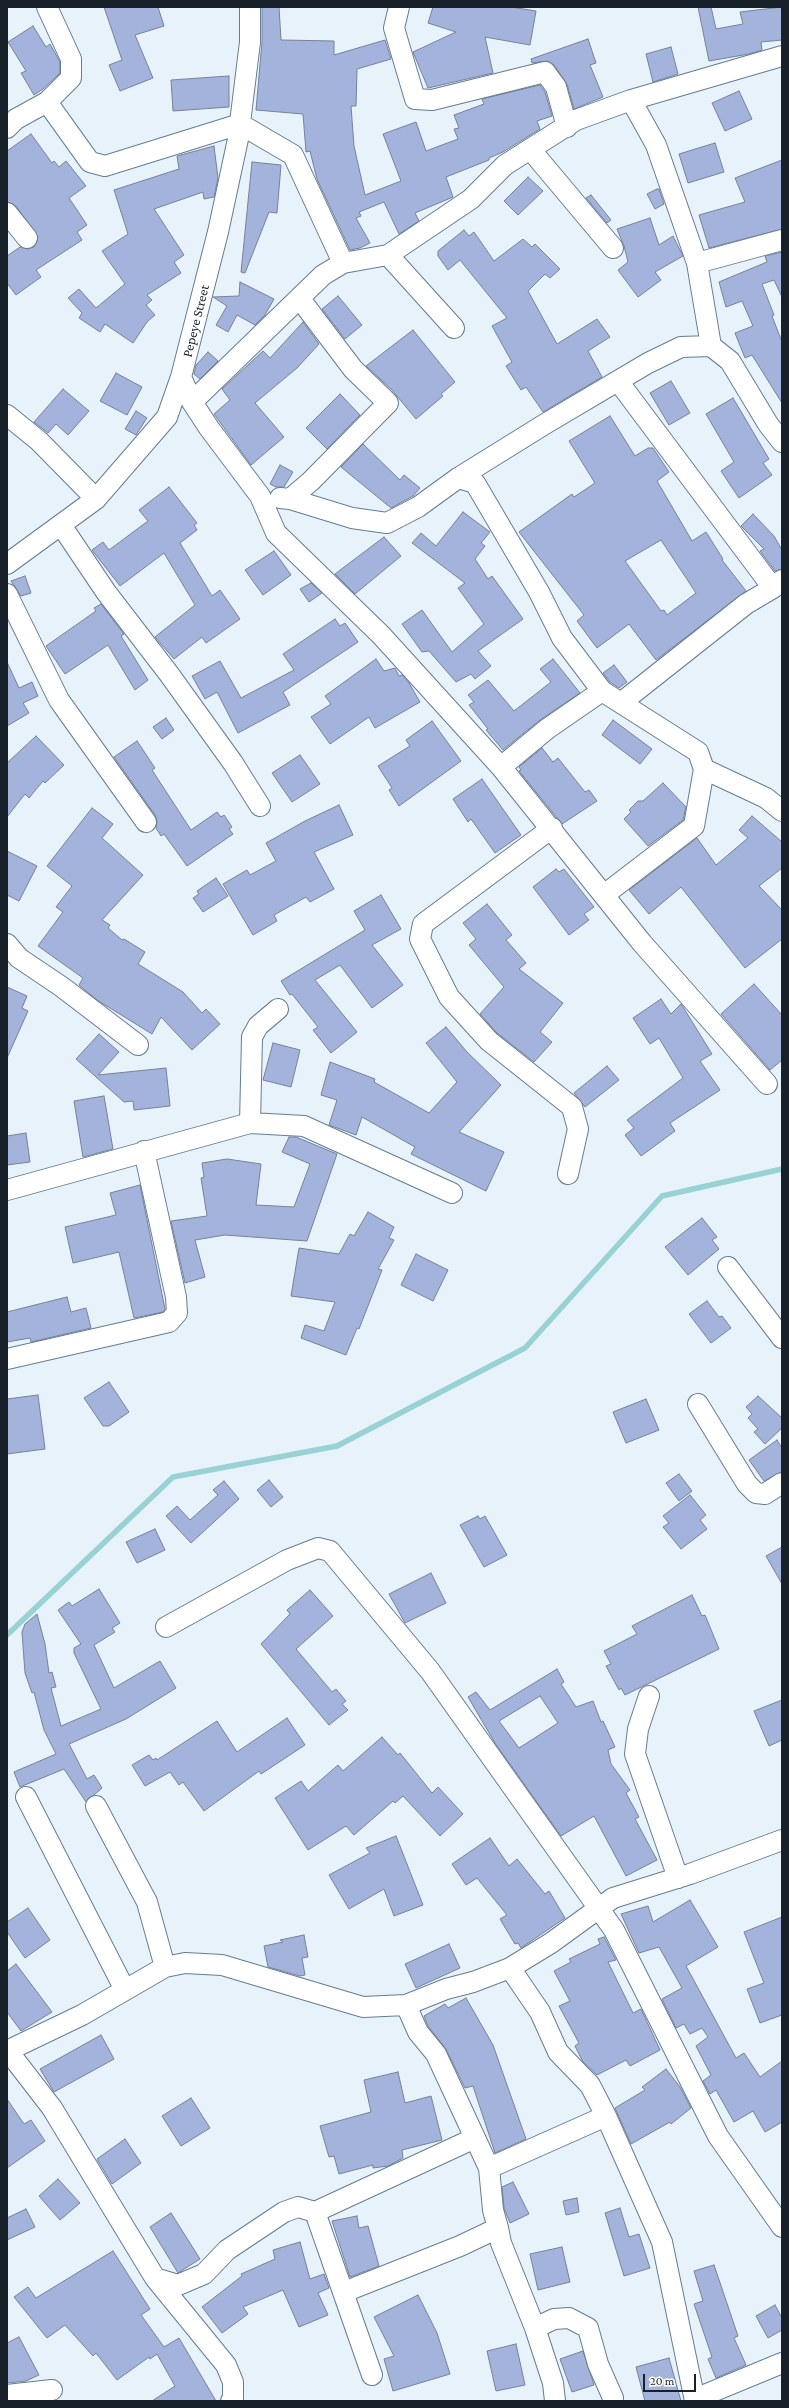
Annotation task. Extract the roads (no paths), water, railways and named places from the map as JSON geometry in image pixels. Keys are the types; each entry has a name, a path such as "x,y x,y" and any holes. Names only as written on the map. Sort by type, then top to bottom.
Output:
{"street":[{"path":"7,128 16,119 47,102 71,78 71,59 47,7"},
{"name":"Pepeye Street","path":"7,564 96,499 167,417 181,377 218,232 240,124 250,42 250,7"},
{"path":"398,7 394,28 415,99 432,100 546,72 556,87 567,127"},
{"path":"192,402 324,275 343,263 388,255 471,199 505,165 576,120 631,100 782,56"},
{"path":"631,100 656,145 697,263 711,346"},
{"path":"47,102 90,162 105,166 240,124 293,155 343,263"},
{"path":"530,149 613,248"},
{"path":"7,214 27,238"},
{"path":"697,263 782,240"},
{"path":"388,255 454,328"},
{"path":"290,499 311,481 388,404 353,369 300,299"},
{"path":"260,496 290,499 352,518 387,523 418,507 458,478 648,363 681,348 711,346 730,361 775,420 782,442"},
{"path":"181,377 192,402 260,496 276,533 381,636 501,767 552,828 642,943 767,1084"},
{"path":"618,381 777,584 746,604 622,702"},
{"path":"7,415 39,441 96,499"},
{"path":"458,478 475,483 539,592 562,638 602,691 622,702 698,752 704,769 694,826 604,894"},
{"path":"61,525 106,592 169,674 229,757 260,806"},
{"path":"7,594 59,700 146,822"},
{"path":"501,767 547,729 602,691"},
{"path":"704,769 766,798 782,811"},
{"path":"552,828 423,924 420,939 449,997 489,1041 572,1107 578,1129 568,1174"},
{"path":"7,944 19,958 62,986 138,1045"},
{"path":"250,1123 252,1036 258,1026 278,1009"},
{"path":"7,1190 250,1123 304,1126 452,1193"},
{"path":"7,1359 169,1322 177,1313 176,1297 144,1151"},
{"path":"728,1267 782,1338"},
{"path":"698,1404 747,1484 756,1493 765,1494 782,1483"},
{"path":"166,1627 287,1560 318,1548 330,1551 430,1671 596,1909 614,1930 718,2136 782,2227"},
{"path":"649,1696 638,1730 635,1754 678,1878"},
{"path":"26,1797 125,1990"},
{"path":"96,1806 147,1902 165,1967"},
{"path":"231,2401 233,2382 226,2365 155,2278 52,2108 8,2051 82,2015 165,1967 185,1963 222,1965 363,2007 406,2005 446,1988 473,1982 510,1968 551,1943 613,1898 678,1878 782,1840"},
{"path":"510,1968 540,2012 558,2052 590,2086 606,2116 662,2242 695,2400 782,2363"},
{"path":"406,2005 418,2032 436,2054 489,2168 493,2210 501,2242 535,2328 553,2383 555,2401"},
{"path":"489,2168 606,2116"},
{"path":"155,2278 178,2285 204,2274 227,2250 284,2212 298,2207 315,2212 475,2138"},
{"path":"315,2212 372,2375"},
{"path":"344,2292 460,2246 498,2228"},
{"path":"535,2328 554,2319 569,2318 588,2328 598,2364 613,2398"},
{"path":"7,2395 52,2390"}],"waterway":[{"path":"7,1635 173,1477 337,1446 525,1348 662,1196 782,1169"}]}
